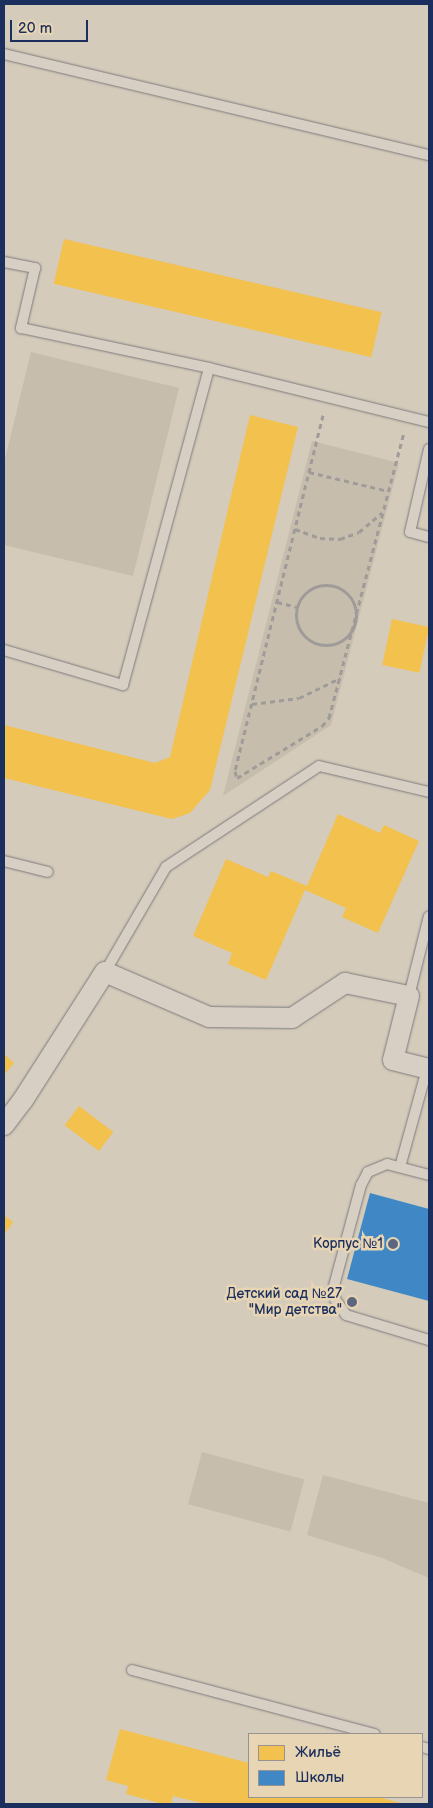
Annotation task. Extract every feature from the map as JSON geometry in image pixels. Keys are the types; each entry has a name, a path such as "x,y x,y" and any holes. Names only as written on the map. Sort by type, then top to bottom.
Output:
{"street":[{"path":"4,1125 23,1100 105,972 209,1017 292,1018 345,983 409,996 393,1060 428,1069"}],"lane":[{"path":"4,54 429,155"},
{"path":"4,262 35,268 21,328 209,368 327,399 429,422"},
{"path":"4,650 123,685 209,368"},
{"path":"429,448 410,532 429,537"},
{"path":"105,972 166,867 319,766 429,792"},
{"path":"4,861 48,872"},
{"path":"409,996 429,916"},
{"path":"400,1167 428,1069"},
{"path":"429,1175 387,1164 376,1166 368,1172 361,1185 334,1286 335,1299 346,1315 358,1321 429,1340"},
{"path":"132,1670 371,1733"}],"path":[{"path":"327,399 235,771 237,778 326,723 340,678 408,417"},
{"path":"309,472 388,491"},
{"path":"295,529 320,538 340,539 359,532 383,513"},
{"path":"318,585 339,588 354,603 354,624 349,633 332,644 312,642 298,627 297,607 301,597 318,585"},
{"path":"277,602 297,607"},
{"path":"251,704 300,698 340,678"}],"shaded area":[{"path":"31,352 179,388 133,576 4,545 4,463"},
{"path":"312,441 399,463 331,725 223,796"},
{"path":"202,1452 304,1479 290,1532 188,1504"},
{"path":"323,1475 429,1503 429,1578 382,1558 307,1535"}],"building: Жильё":[{"path":"64,239 382,312 371,357 54,284"},
{"path":"250,415 298,427 210,790 190,813 172,819 4,778 4,725 155,763 170,757"},
{"path":"392,619 429,627 419,673 382,665"},
{"path":"338,814 380,833 384,825 419,841 378,933 342,917 346,908 305,890 266,980 228,964 232,953 193,936 226,859 268,877 271,871 307,886"},
{"path":"4,1054 14,1063 4,1075"},
{"path":"79,1106 113,1132 99,1151 65,1125"},
{"path":"4,1215 13,1222 4,1235"},
{"path":"120,1729 248,1763 248,1798 382,1798 404,1804 205,1804 173,1796 171,1804 163,1804 126,1794 128,1786 106,1780"}],"building: Школы":[{"name":"Корпус №1","path":"370,1193 429,1209 429,1301 347,1279"}],"place":[{"name":"Корпус №1","path":"393,1244"},
{"name":"Детский сад №27 \"Мир детства\"","path":"352,1302"}]}
